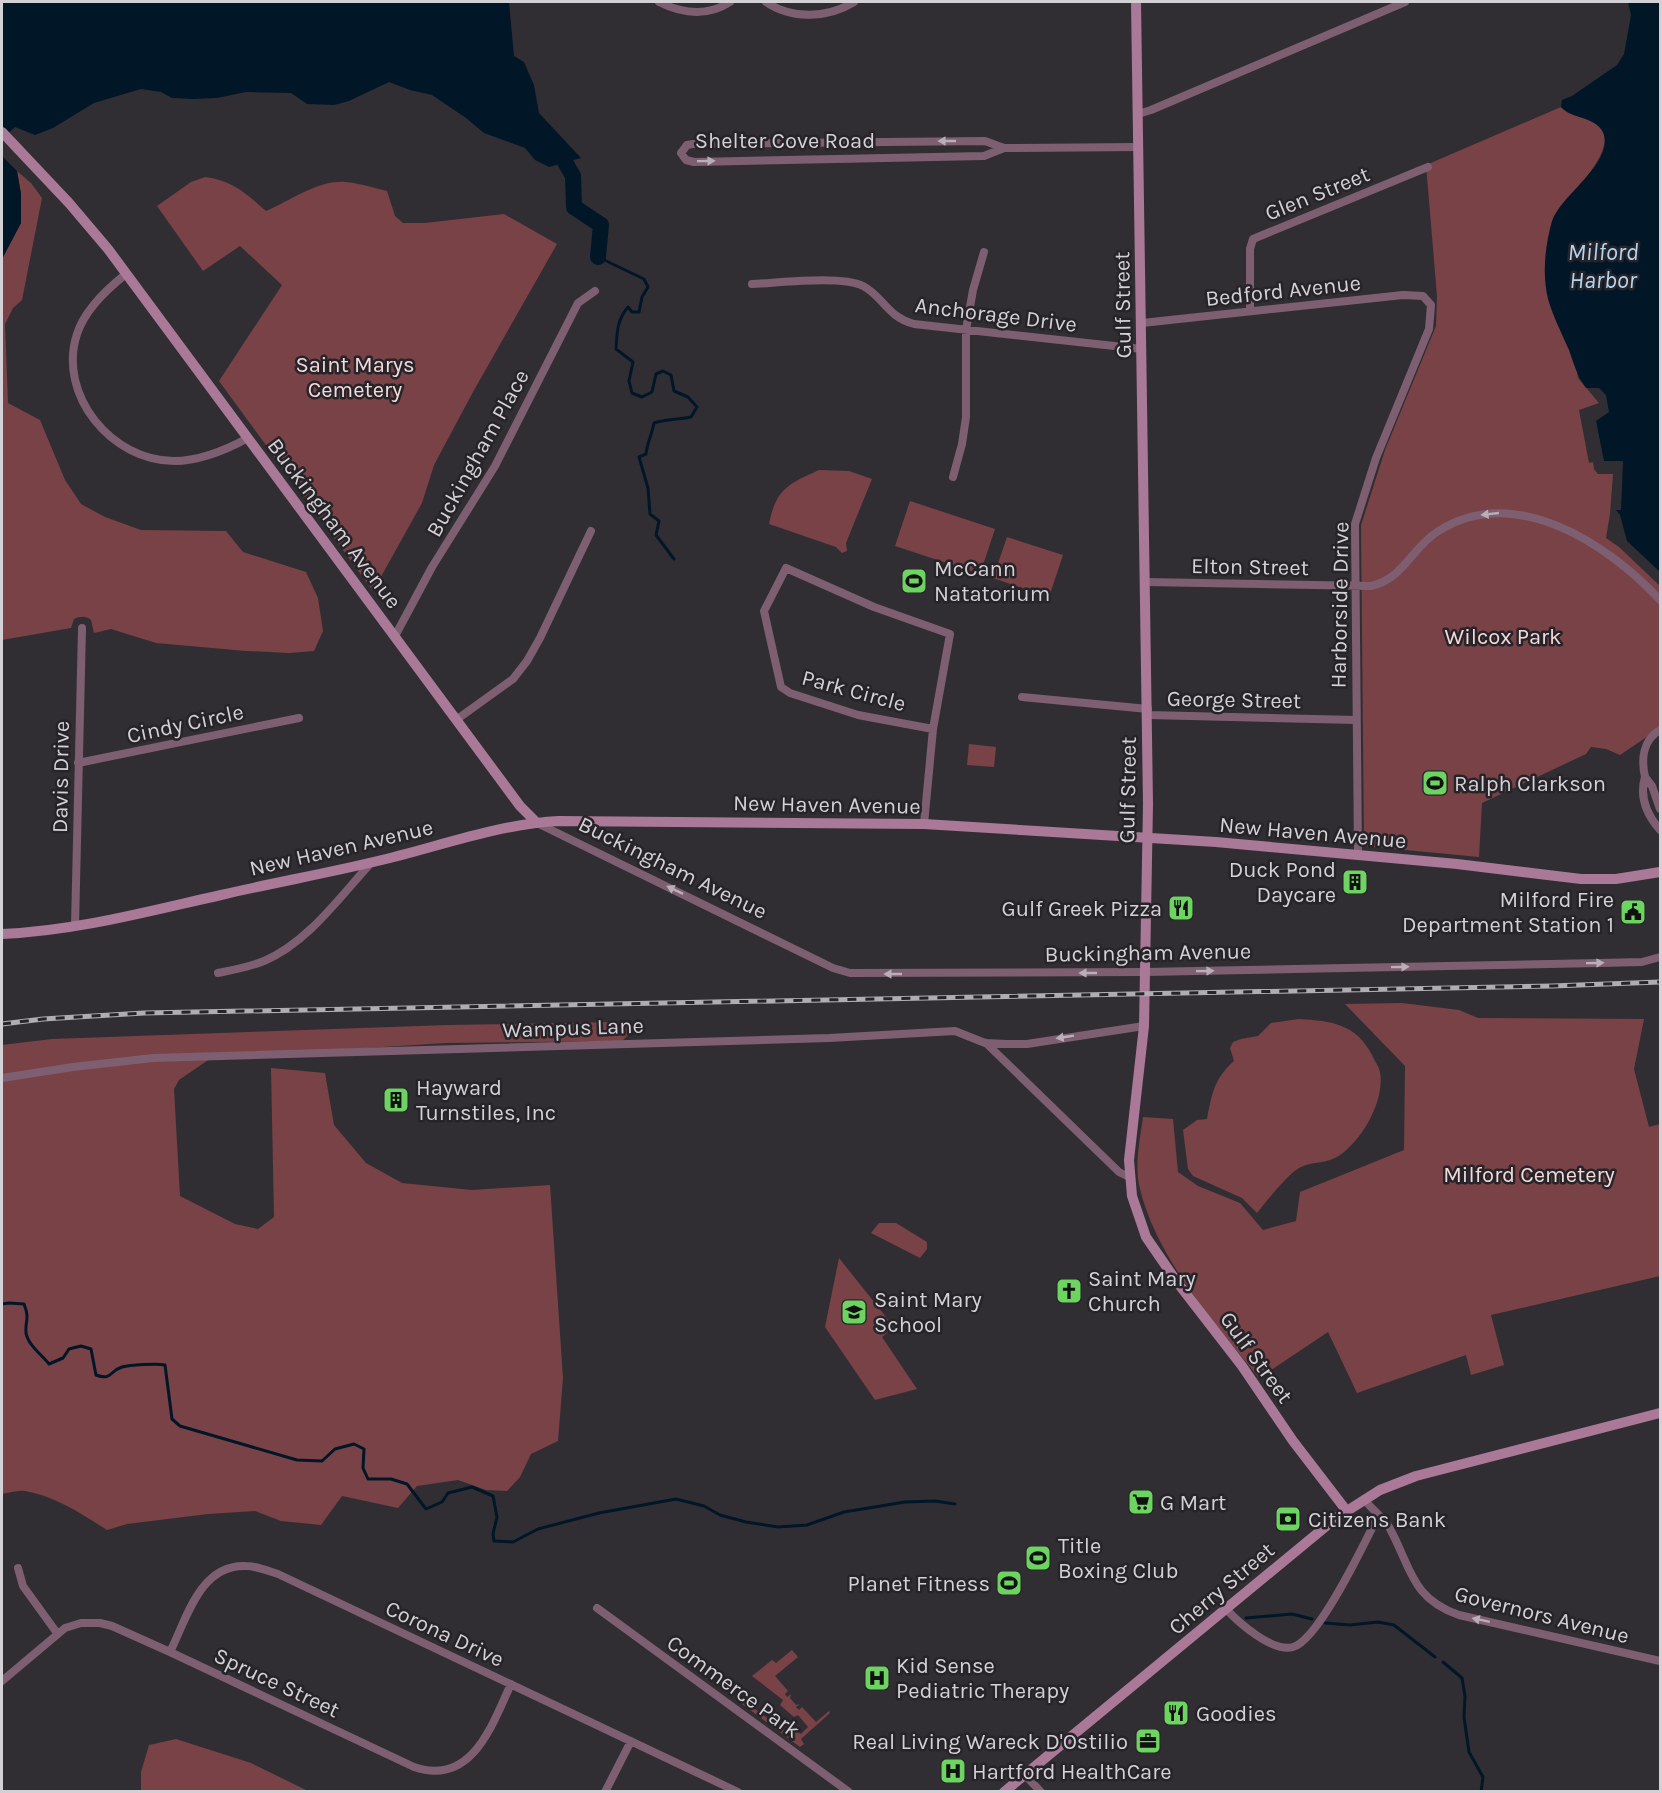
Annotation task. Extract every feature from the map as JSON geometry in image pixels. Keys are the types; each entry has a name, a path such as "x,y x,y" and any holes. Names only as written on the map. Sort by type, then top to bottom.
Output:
{"main road":[{"name":"Gulf Street","path":"1136,2 1148,712 1144,1026 1129,1177 1137,1215 1146,1237 1242,1366 1293,1441 1346,1510"},
{"name":"Buckingham Avenue","path":"5,136 69,203 126,274 526,814 536,822"},
{"name":"New Haven Avenue","path":"2,934 75,926 371,863 506,827 536,822 924,824 1147,838 1358,855 1587,880 1628,878 1660,872"},
{"name":"Cherry Street","path":"1004,1791 1346,1510 1364,1499 1416,1476 1660,1413"}],"street":[{"path":"659,2 689,13 708,12 730,2"},
{"path":"766,2 786,11 809,15 833,11 854,2"},
{"path":"1138,114 1405,2"},
{"name":"Shelter Cove Road","path":"1004,148 984,156 694,162 686,160 681,153 682,148 690,144 985,141 1004,148 1139,147"},
{"path":"865,142 866,159"},
{"name":"Glen Street","path":"1250,311 1250,249 1253,239 1428,167"},
{"path":"953,477 962,444 966,417 966,330 973,290 984,252"},
{"path":"126,274 99,298 88,313 77,333 74,345 74,373 80,395 92,418 113,440 153,459 174,461 196,459 226,449 248,438"},
{"name":"Anchorage Drive","path":"752,284 844,281 863,286 894,316 914,324 1142,349"},
{"name":"Buckingham Place","path":"395,636 432,567 495,466 578,303 595,291"},
{"name":"Bedford Avenue","path":"1142,322 1403,295 1421,296 1427,299"},
{"name":"Harborside Drive","path":"1358,855 1356,518 1376,458 1429,329 1431,308 1427,299"},
{"name":"Elton Street","path":"1145,582 1371,586 1390,580 1438,531 1480,514 1507,513 1547,521 1607,553 1635,574 1660,600"},
{"path":"456,720 513,679 520,671 540,638 591,531"},
{"name":"Park Circle","path":"786,568 874,606 950,633 933,729 858,715 790,693 781,687 764,611 786,568"},
{"name":"Davis Drive","path":"75,926 82,628"},
{"name":"George Street","path":"1022,697 1148,712 1356,720"},
{"name":"Cindy Circle","path":"78,763 299,718"},
{"path":"924,824 933,729"},
{"path":"1660,730 1652,736 1646,747 1643,762 1645,777 1641,788 1646,809 1660,830"},
{"path":"1645,777 1652,786 1660,809"},
{"name":"Buckingham Avenue","path":"536,822 843,972 857,974 1146,972 1599,963 1642,962 1660,957"},
{"path":"218,973 259,963 288,946 318,921 371,863"},
{"name":"Wampus Lane","path":"2,1078 153,1058 829,1038 955,1031 985,1043 1027,1044 1144,1026"},
{"path":"985,1043 1119,1172 1129,1177"},
{"name":"Governors Avenue","path":"1364,1499 1389,1528 1422,1593 1442,1608 1459,1615 1660,1661"},
{"path":"1226,1609 1242,1626 1261,1638 1288,1648 1295,1647 1321,1619 1352,1568 1378,1516"},
{"name":"Corona Drive","path":"170,1652 204,1584 218,1572 248,1566 278,1574 738,1791"},
{"path":"18,1568 22,1586 57,1633"},
{"name":"Commerce Park","path":"597,1608 849,1791"},
{"name":"Spruce Street","path":"2,1682 57,1633 76,1624 100,1623 170,1652 414,1767 429,1771 452,1767 467,1760 477,1750 487,1736 511,1684"},
{"path":"605,1791 630,1741"},
{"path":"1025,1774 1041,1791"}],"green space":[{"name":"Wilcox Park","path":"1561,107 1597,125 1605,139 1597,162 1553,220 1578,378 1599,403 1579,410 1589,463 1593,462 1598,474 1613,474 1606,538 1619,547 1660,586 1660,728 1620,755 1606,749 1591,747 1586,754 1482,803 1479,857 1364,846 1361,525 1385,450 1436,326 1437,296 1426,165"},
{"path":"17,171 31,183 42,198 22,300 13,308 5,324 8,403 40,420 65,480 81,504 105,517 141,530 226,531 243,552 306,572 318,598 323,631 314,651 289,653 246,651 156,643 111,629 94,633 91,620 83,617 74,619 71,628 2,640 2,259 21,223 21,194"},
{"name":"Saint Marys Cemetery","path":"205,177 231,185 266,211 325,184 345,182 361,184 387,191 395,216 403,223 425,223 504,214 557,244 434,465 422,503 373,591 219,381 282,285 240,246 203,271 157,206 191,182"},
{"path":"819,470 849,471 872,479 846,543 847,551 842,553 836,547 769,524 775,503 785,489 799,479"},
{"path":"910,501 995,529 980,574 895,546"},
{"path":"1007,537 1063,555 1049,597 993,578"},
{"path":"969,744 996,747 994,767 967,765"},
{"name":"Milford Cemetery","path":"1402,1003 1459,1010 1478,1018 1644,1019 1634,1069 1649,1127 1660,1124 1660,1276 1491,1315 1504,1365 1471,1375 1466,1355 1357,1393 1328,1332 1259,1378 1189,1289 1148,1215 1138,1180 1138,1153 1143,1117 1173,1119 1178,1172 1198,1186 1240,1203 1263,1230 1296,1221 1300,1192 1404,1150 1405,1066 1345,1004"},
{"path":"1299,1019 1342,1026 1358,1037 1366,1045 1379,1070 1381,1083 1379,1095 1364,1129 1349,1148 1335,1158 1306,1165 1296,1170 1257,1213 1242,1198 1193,1176 1188,1169 1183,1130 1197,1120 1207,1119 1218,1080 1234,1061 1230,1048 1233,1042 1258,1036 1271,1023"},
{"path":"617,1022 629,1026 629,1034 622,1041 446,1043 320,1051 217,1054 179,1080 174,1089 180,1196 235,1224 258,1229 274,1217 271,1068 325,1073 334,1125 366,1163 402,1183 472,1190 550,1185 563,1378 558,1441 531,1454 520,1477 507,1491 486,1490 458,1480 417,1486 398,1508 342,1496 321,1525 281,1521 255,1511 127,1524 107,1530 68,1506 36,1493 16,1491 2,1494 2,1045 52,1039 448,1025"},
{"path":"879,1223 896,1223 927,1242 927,1249 920,1258 871,1233"},
{"path":"839,1258 894,1327 882,1337 917,1389 875,1400 825,1327"},
{"path":"792,1650 798,1657 775,1676 788,1691 785,1694 787,1697 791,1694 790,1698 796,1705 800,1704 796,1707 799,1710 802,1707 816,1722 829,1711 830,1713 801,1739 804,1744 800,1747 742,1704 750,1696 747,1703 790,1735 797,1731 801,1734 808,1727 798,1715 794,1717 780,1705 783,1700 752,1676 772,1660 776,1663"},
{"path":"176,1739 251,1763 308,1791 141,1791 141,1772 149,1745"}],"water":[{"path":"2,2 509,2 514,56 524,62 534,85 539,113 581,158 549,167 535,160 525,148 484,133 432,95 389,82 349,101 334,105 307,104 291,93 246,92 217,98 193,99 172,98 161,92 141,89 94,103 53,128 35,135 15,127 2,139"},
{"name":"Milford Harbor","path":"1628,2 1660,2 1660,572 1627,541 1620,515 1616,510 1621,510 1623,461 1604,461 1596,421 1609,412 1606,395 1599,388 1586,388 1580,379 1550,305 1545,280 1546,250 1552,221 1565,200 1595,166 1602,155 1605,143 1603,132 1599,127 1589,120 1565,111 1561,107 1562,100 1572,96 1617,65 1624,54 1631,15"},
{"path":"2,156 17,171 21,194 21,223 2,259"}],"waterway":[{"path":"565,162 573,176 574,207 601,225 598,257"},
{"path":"598,257 644,279 648,287 642,297 639,312 632,312 628,307 617,332 616,349 633,362 629,381 632,393 642,397 652,392 656,374 663,371 671,375 674,391 688,397 697,407 691,417 654,423 646,454 639,457 648,488 650,514 659,521 656,535 674,559"},
{"path":"2,1304 24,1304 27,1313 27,1337 32,1346 49,1364 63,1358 69,1349 81,1346 91,1349 96,1375 101,1377 108,1376 126,1366 165,1365 172,1419 180,1426 297,1460 322,1461 335,1449 354,1444 364,1449 363,1468 368,1479 391,1479 407,1484 426,1509 442,1502 448,1493 472,1487 493,1496 497,1517 493,1534 494,1541 513,1542 538,1529 599,1513 676,1499 704,1506 720,1515 778,1527 807,1525 844,1512 905,1502 935,1501 955,1504"},
{"path":"1246,1618 1292,1614 1312,1619"},
{"path":"1325,1623 1350,1625 1378,1622 1394,1625 1435,1657"},
{"path":"1443,1662 1462,1678 1469,1752 1483,1777 1481,1792"}],"railway":[{"path":"2,1024 43,1019 144,1013 1660,982"}],"place":[{"name":"McCann Natatorium","path":"914,581"},
{"name":"Ralph Clarkson","path":"1435,783"},
{"name":"Duck Pond Daycare","path":"1355,882"},
{"name":"Gulf Greek Pizza","path":"1181,908"},
{"name":"Milford Fire Department Station 1","path":"1633,912"},
{"name":"Hayward Turnstiles, Inc","path":"396,1100"},
{"name":"Saint Mary Church","path":"1069,1291"},
{"name":"Saint Mary School","path":"854,1312"},
{"name":"G Mart","path":"1141,1502"},
{"name":"Citizens Bank","path":"1288,1519"},
{"name":"Title Boxing Club","path":"1038,1558"},
{"name":"Planet Fitness","path":"1009,1583"},
{"name":"Kid Sense Pediatric Therapy","path":"877,1678"},
{"name":"Goodies","path":"1176,1713"},
{"name":"Real Living Wareck D'Ostilio","path":"1148,1741"},
{"name":"Hartford HealthCare","path":"953,1771"}]}
